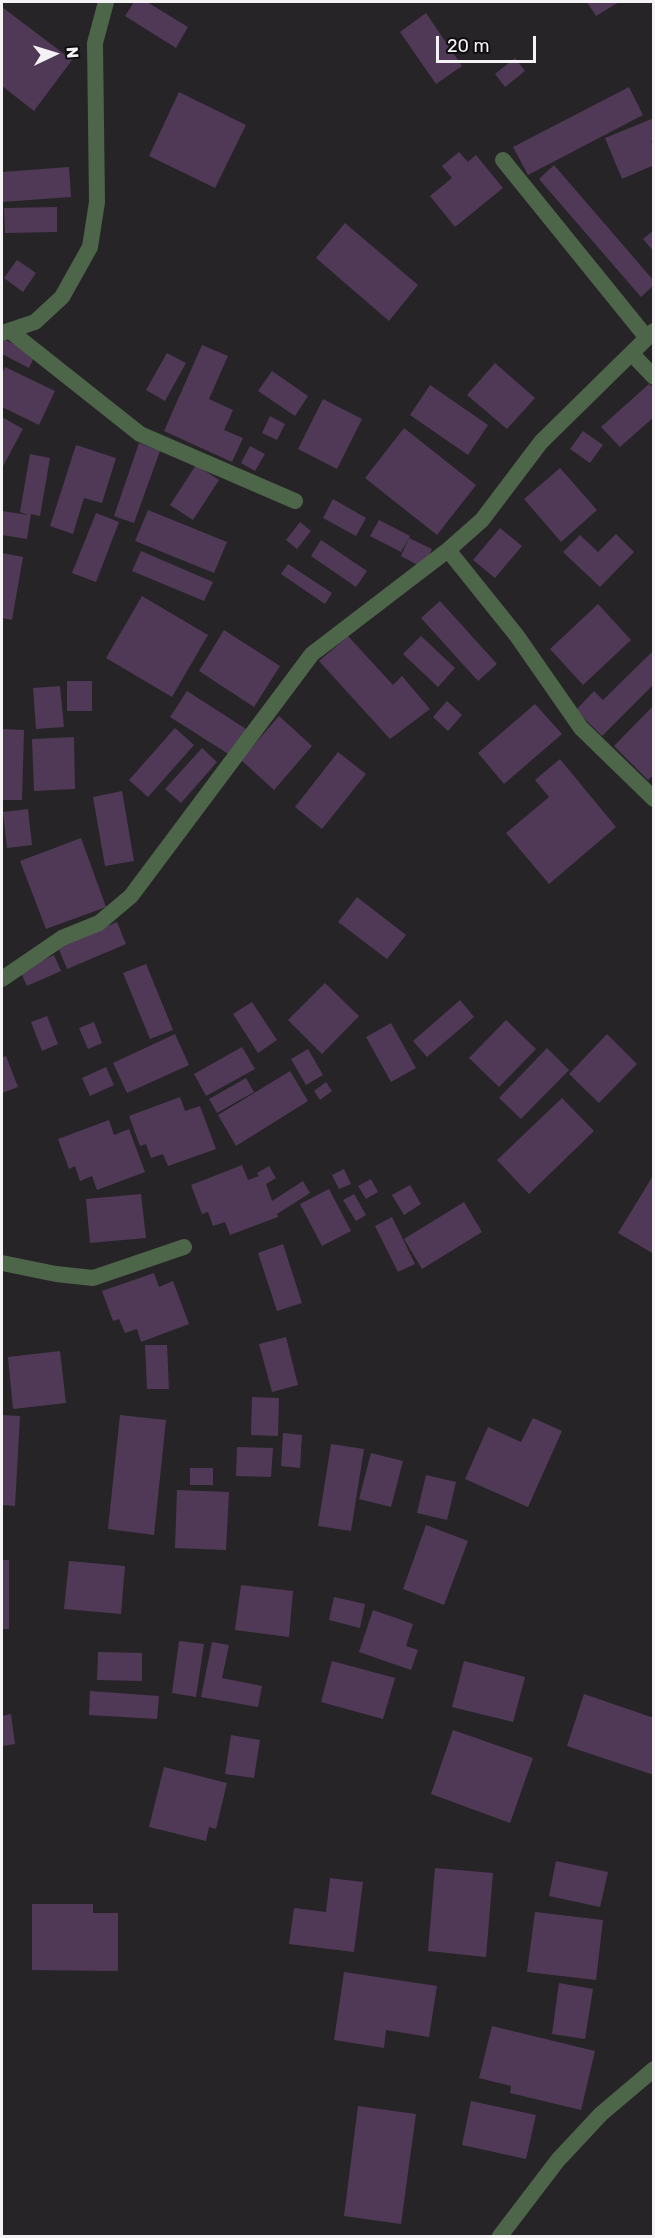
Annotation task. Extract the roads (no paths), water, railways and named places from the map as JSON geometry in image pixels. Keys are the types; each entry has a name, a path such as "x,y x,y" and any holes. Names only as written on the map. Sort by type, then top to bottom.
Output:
{"street":[{"path":"6,332 34,322 62,297 90,247 97,202 95,43 106,2"},
{"path":"2,979 62,939 99,923 131,896 312,654 448,550 482,520 541,442 650,335 503,160"},
{"path":"6,332 140,434 295,501"},
{"path":"632,354 654,377"},
{"path":"448,550 517,636 581,728 654,799"},
{"path":"2,1263 56,1274 93,1278 184,1247"},
{"path":"500,2236 558,2160 601,2114 654,2069"}]}
